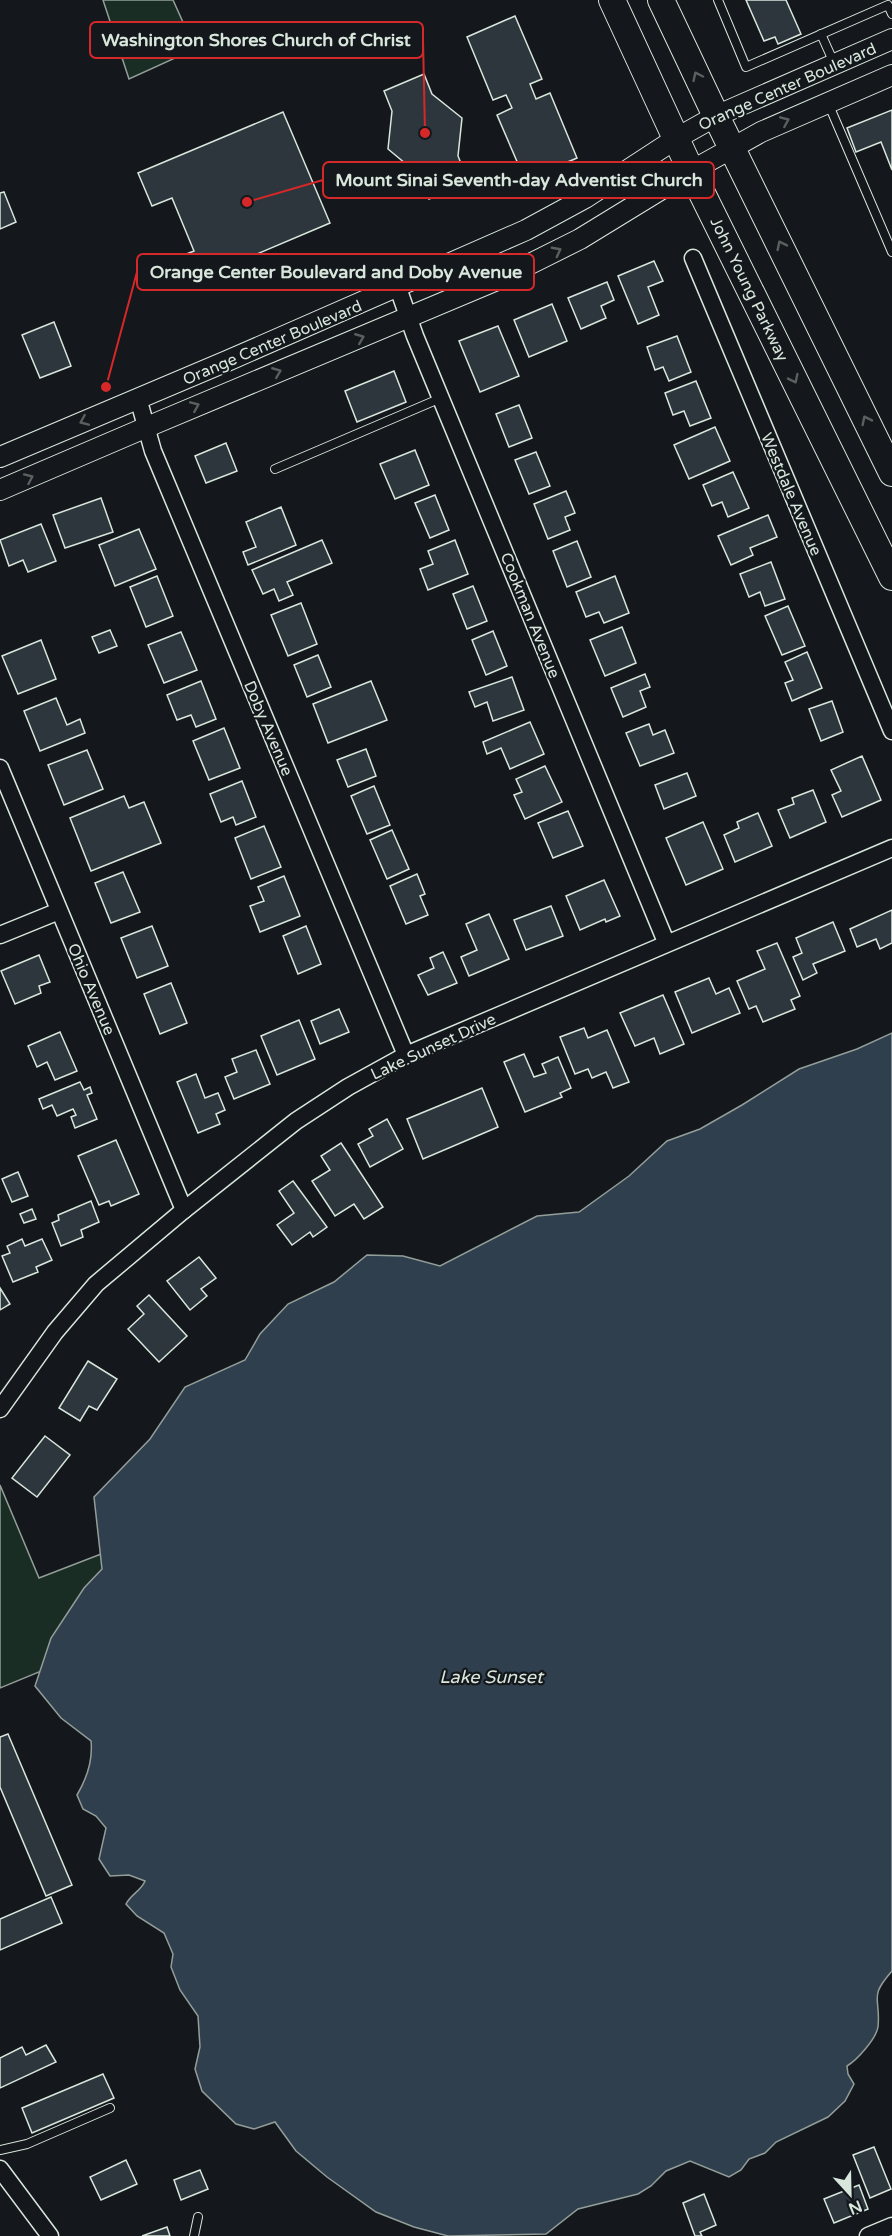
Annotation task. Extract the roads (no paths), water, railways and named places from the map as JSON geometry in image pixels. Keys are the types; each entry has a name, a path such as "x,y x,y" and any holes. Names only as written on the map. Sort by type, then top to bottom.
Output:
{"main road":[{"name":"John Young Parkway","path":"612,0 692,171 892,577"},
{"path":"662,0 716,116 892,473"}],"street":[{"name":"Orange Center Boulevard","path":"0,457 398,288 547,220 716,116 892,39"},
{"name":"Orange Center Boulevard","path":"0,490 547,257 761,132 892,75"},
{"name":"Westdale Avenue","path":"693,258 892,731"},
{"name":"Cookman Avenue","path":"398,288 408,318 666,942"},
{"name":"Doby Avenue","path":"138,398 157,462 406,1055"},
{"name":"Ohio Avenue","path":"0,768 184,1210"},
{"name":"Lake Sunset Drive","path":"0,1409 56,1332 96,1284 296,1121 348,1087 406,1055 666,942 892,848"},
{"path":"0,935 59,911"},
{"path":"0,2169 50,2236"},
{"path":"868,2236 892,2226"}],"lane":[{"path":"718,0 746,67 888,5 892,14"},
{"path":"821,34 834,64"},
{"path":"828,103 892,252"},
{"path":"275,469 441,398"},
{"path":"0,2150 27,2144 110,2108"},
{"path":"194,2236 198,2217"}],"water":[{"name":"Lake Sunset","path":"892,1033 892,1971 878,1993 877,2032 866,2049 847,2066 848,2074 854,2084 845,2101 828,2117 776,2142 765,2153 749,2159 741,2170 729,2177 690,2161 666,2171 651,2186 638,2194 578,2209 546,2234 448,2236 414,2227 376,2212 327,2177 296,2151 275,2122 254,2129 236,2124 202,2091 195,2069 200,2047 198,2016 180,1990 171,1967 173,1954 164,1933 137,1916 126,1904 145,1881 129,1875 110,1876 99,1859 106,1828 96,1816 83,1809 77,1795 89,1769 91,1741 61,1718 35,1686 51,1638 84,1588 102,1569 94,1497 150,1439 185,1387 245,1360 260,1334 288,1304 334,1282 367,1255 403,1256 440,1266 537,1216 579,1212 629,1176 667,1141 700,1129 799,1069 857,1049"}],"place":[{"name":"Washington Shores Church of Christ","path":"425,133"},
{"name":"Mount Sinai Seventh-day Adventist Church","path":"247,202"},
{"name":"Orange Center Boulevard and Doby Avenue","path":"106,387"}]}
